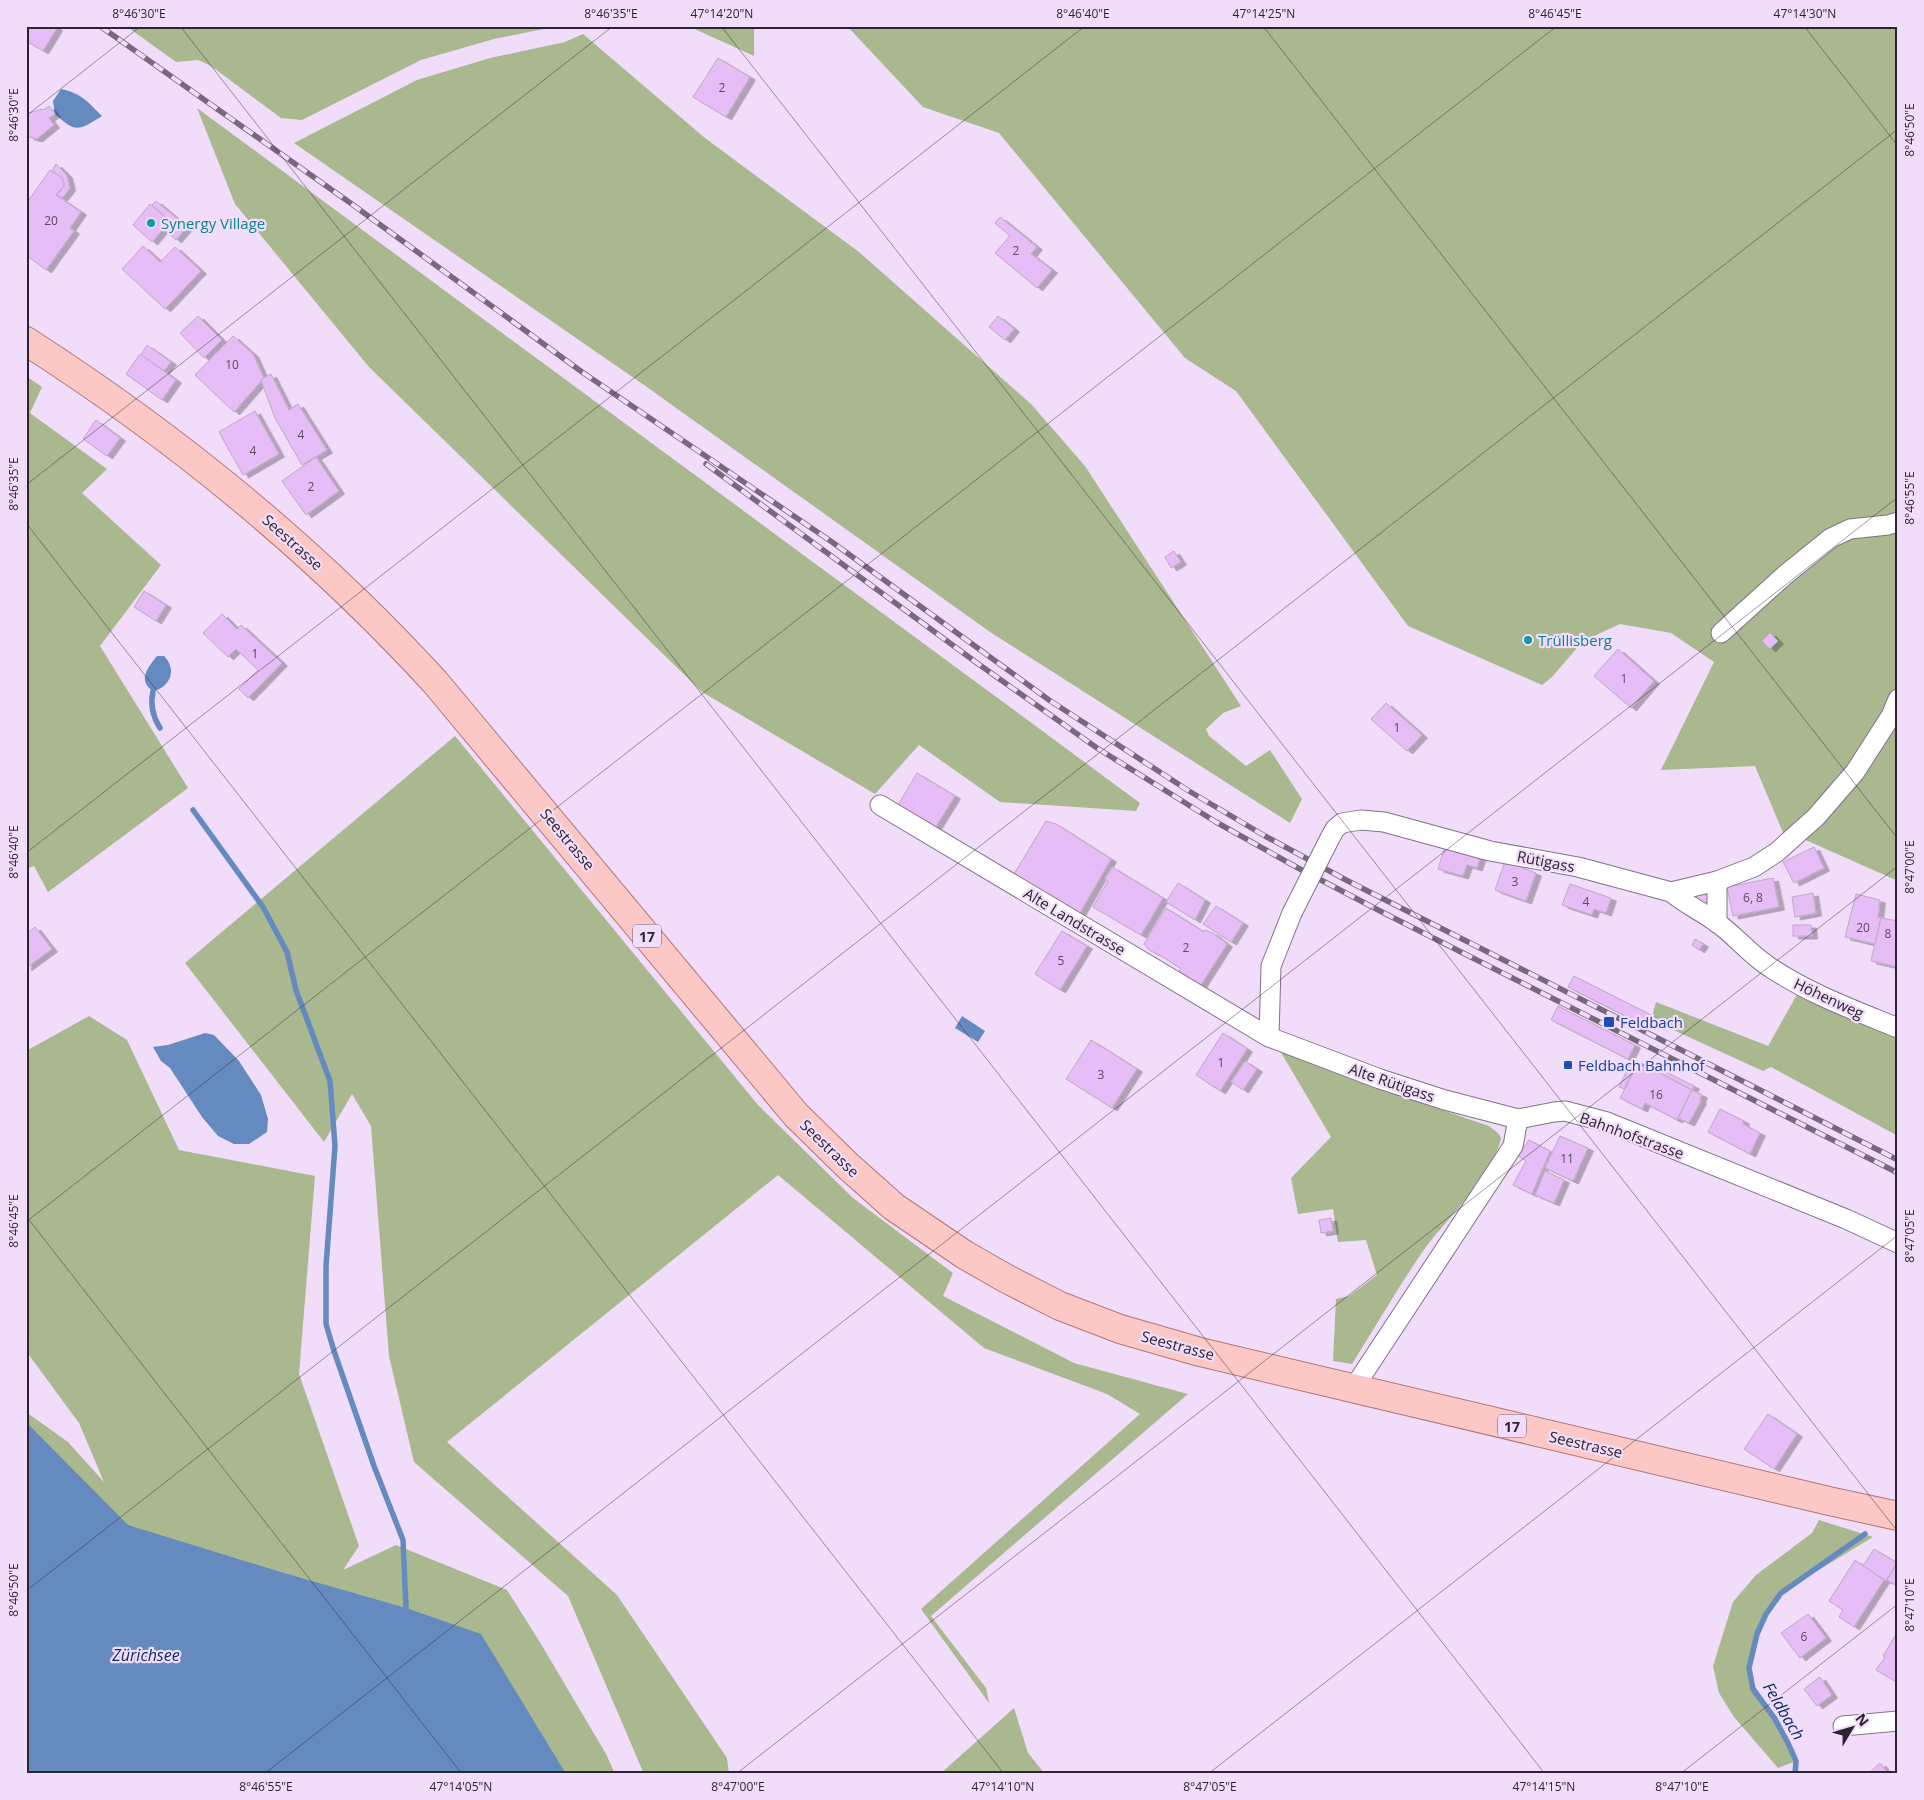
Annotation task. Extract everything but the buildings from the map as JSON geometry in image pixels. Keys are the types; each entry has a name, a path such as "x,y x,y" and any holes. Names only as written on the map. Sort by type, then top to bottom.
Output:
{"main road":[{"name":"Seestrasse","path":"26,341 88,380 166,436 246,500 331,576 397,640 478,732 796,1115 847,1165 894,1207 932,1234 1007,1279 1069,1309 1120,1329 1200,1352 1353,1389 1898,1516"}],"street":[{"path":"1721,633 1785,575 1831,538 1850,529 1888,525 1898,522"},
{"name":"Rütigass","path":"1269,1037 1271,966 1292,914 1330,838 1335,829 1342,823 1361,820 1384,822 1490,850 1578,867 1671,892 1718,881 1754,867 1776,852 1816,817 1855,772 1898,700"},
{"name":"Alte Landstrasse","path":"880,805 1269,1037"},
{"path":"1717,922 1718,881"},
{"name":"Höhenweg","path":"1671,892 1717,922 1747,951 1803,989 1898,1028"},
{"name":"Alte Rütigass","path":"1269,1037 1380,1079 1445,1100 1518,1119"},
{"name":"Bahnhofstrasse","path":"1518,1119 1565,1111 1607,1122 1846,1218 1898,1243"},
{"path":"1353,1389 1513,1146 1518,1119"},
{"path":"1843,1726 1898,1722"}],"green space":[{"path":"126,26 558,26 494,39 421,60 302,120 281,118 211,66 198,60 176,62"},
{"path":"688,26 754,26 754,56"},
{"path":"847,26 1898,26 1898,881 1801,838 1784,835 1755,766 1661,770 1714,662 1671,633 1620,624 1583,641 1552,677 1542,685 1408,626 1236,391 1185,358 999,133 923,107"},
{"path":"583,34 705,138 859,252 1031,404 1085,466 1241,706 1223,713 1206,729 1209,736 1246,766 1270,750 1302,799 1290,823 990,632 644,385 294,143 417,80 490,58 565,42"},
{"path":"197,108 1140,803 1136,811 1000,802 919,745 875,794 702,692 369,367 235,204"},
{"path":"26,376 42,387 30,413 107,469 82,493 161,565 100,646 188,788 48,892 34,866 26,869"},
{"path":"455,736 758,1105 853,1198 953,1273 943,1296 1074,1363 1188,1394 931,1616 986,1688 989,1703 921,1609 1140,1414 1107,1394 984,1348 778,1175 447,1442 617,1595 727,1758 729,1774 644,1774 568,1596 414,1462 389,1356 371,1126 352,1094 324,1142 185,963"},
{"path":"1799,991 1898,1034 1898,1136 1771,1067 1763,1071 1658,1023 1653,1013 1656,1002 1768,1046"},
{"path":"89,1016 127,1040 179,1150 315,1176 299,1374 359,1546 343,1570 396,1545 507,1590 606,1754 615,1774 530,1774 152,1563 26,1456 26,1412 68,1442 104,1482 79,1423 26,1351 26,1051"},
{"path":"1279,1049 1378,1088 1489,1126 1499,1134 1501,1139 1488,1169 1467,1198 1423,1251 1352,1364 1333,1361 1336,1299 1349,1296 1377,1275 1366,1240 1338,1242 1333,1209 1298,1214 1291,1178 1331,1137"},
{"path":"1819,1520 1873,1537 1781,1593 1766,1614 1757,1634 1749,1668 1753,1689 1775,1719 1796,1761 1778,1768 1734,1717 1719,1693 1713,1666 1733,1602 1756,1575 1812,1533"},
{"path":"1014,1708 1028,1753 1045,1774 940,1774"}],"water":[{"path":"61,89 79,96 102,116 82,127 77,128 68,124 55,114 53,101"},
{"path":"157,656 164,656 168,661 171,672 168,682 153,691 148,687 145,678 150,665"},
{"path":"962,1016 985,1031 978,1042 955,1028"},
{"path":"205,1033 214,1035 239,1061 261,1095 268,1119 267,1132 249,1144 234,1144 218,1136 202,1117 170,1068 161,1061 153,1047 168,1045"},
{"name":"Zürichsee","path":"26,1422 128,1525 406,1608 481,1634 566,1774 26,1774"}],"waterway":[{"path":"153,691 153,711 160,728"},
{"path":"193,810 263,907 287,952 296,990 330,1081 335,1146 326,1266 326,1324 374,1466 403,1540 406,1608"},
{"name":"Feldbach","path":"1795,1774 1796,1761 1788,1743 1775,1719 1753,1689 1749,1668 1757,1634 1766,1614 1781,1593 1865,1534"}],"railway":[{"path":"100,26 349,202 582,372 832,542 1049,700 1189,791 1265,836 1346,880 1898,1160"},
{"path":"706,464 977,663 1097,748 1216,822 1382,912 1898,1173"}],"place":[{"name":"Synergy Village","path":"151,223"},
{"name":"Trüllisberg","path":"1528,640"},
{"name":"Feldbach","path":"1609,1022"},
{"name":"Feldbach Bahnhof","path":"1568,1065"}]}
